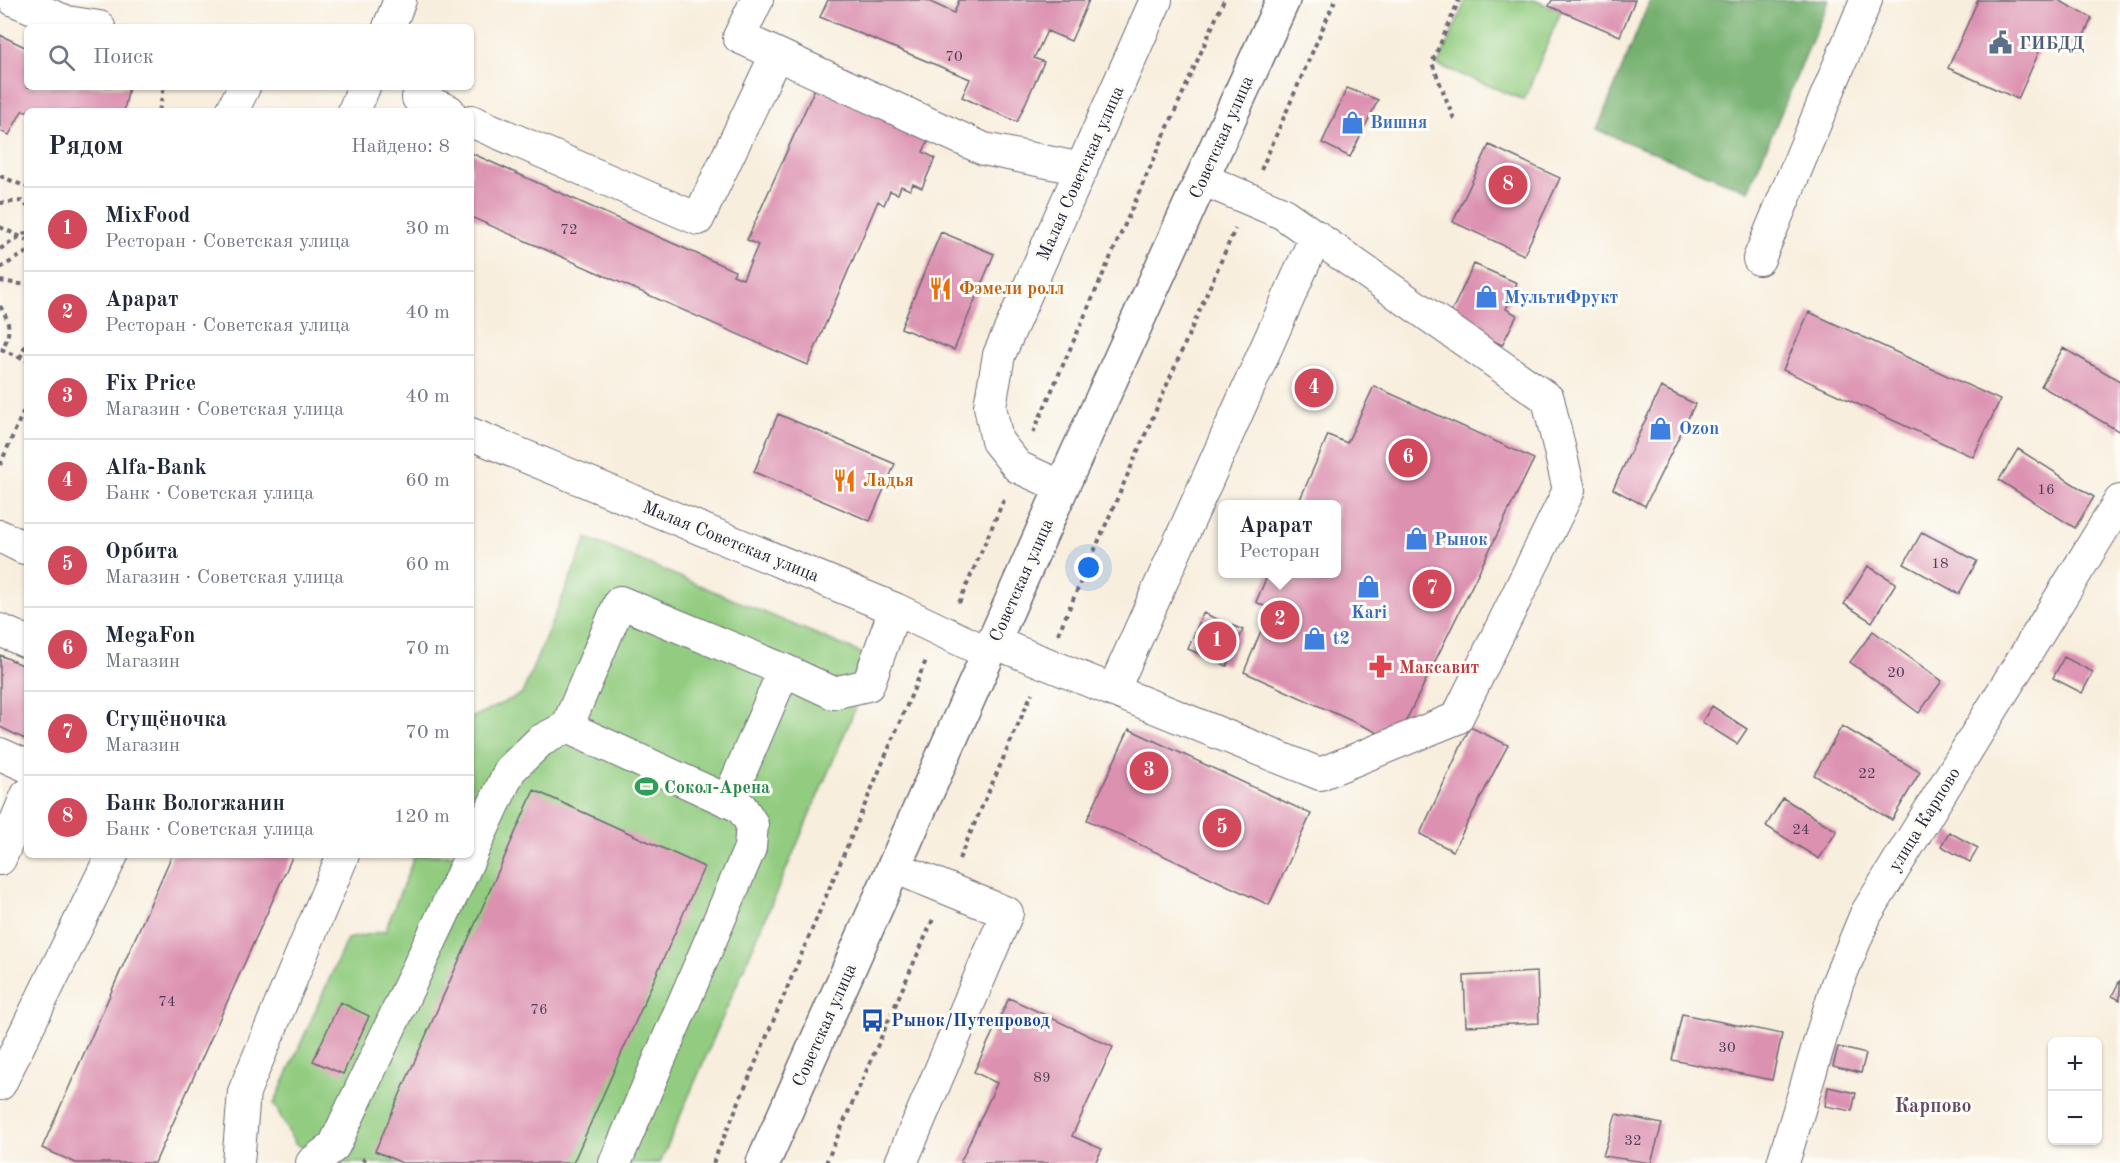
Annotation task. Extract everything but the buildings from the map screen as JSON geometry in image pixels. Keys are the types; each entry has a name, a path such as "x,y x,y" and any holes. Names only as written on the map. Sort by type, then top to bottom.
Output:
{"main road":[{"name":"Советская улица","path":"763,1163 1062,487 1283,0"}],"street":[{"path":"14,0 67,22 80,24"},
{"path":"390,24 400,0"},
{"path":"757,0 739,37 984,149 1082,169"},
{"name":"Малая Советская улица","path":"1062,487 1018,467 997,441 990,406 999,355 1156,0"},
{"path":"1759,259 1866,0"},
{"path":"474,122 698,219 776,55"},
{"path":"234,108 242,90"},
{"path":"355,108 363,90"},
{"path":"418,98 442,108"},
{"name":"Малая Советская улица","path":"474,435 939,629 1113,691 1320,774 1456,719 1569,490 1548,399 1282,213 1202,179"},
{"path":"1113,691 1317,236"},
{"name":"улица Карпово","path":"1783,1163 1837,984 1866,914 2120,501"},
{"path":"0,536 24,548"},
{"path":"474,848 510,770 540,741 567,727 620,602 784,670 832,693 868,685 895,609"},
{"path":"0,630 24,641"},
{"path":"728,801 784,670"},
{"path":"567,727 741,807 752,824 750,848 615,1163"},
{"path":"0,754 24,765"},
{"path":"0,859 24,802"},
{"path":"0,1084 12,1032 110,858"},
{"path":"241,1162 244,1092 342,858"},
{"path":"312,1163 334,1146 469,858"},
{"path":"894,867 1007,913 901,1163"}],"path":[{"path":"713,1163 939,629 953,616 1224,0"},
{"path":"1259,175 1335,0"},
{"path":"1454,119 1432,63 1459,0"},
{"path":"160,108 163,90"},
{"path":"0,176 24,186"},
{"path":"0,203 22,201 24,203"},
{"path":"1057,636 1239,219"},
{"path":"0,227 24,239"},
{"path":"0,249 24,235"},
{"path":"0,268 24,254"},
{"path":"0,281 24,285"},
{"path":"0,306 8,319 10,334 1,350 24,360"},
{"path":"20,358 24,348"},
{"path":"0,465 24,410"},
{"path":"826,1163 1033,690"}],"green space":[{"path":"1466,0 1534,0 1561,11 1524,100 1438,65"},
{"path":"1650,0 1829,0 1748,191 1597,130"},
{"name":"Сокол-Арена","path":"587,538 863,654 849,689 856,707 660,1163 333,1163 295,1144 274,1104 347,939 385,931 414,858 474,858 474,717 522,694"}],"place":[{"name":"ГИБДД","path":"2001,43"},
{"name":"Вишня","path":"1352,122"},
{"name":"Банк Вологжанин","path":"1508,185"},
{"name":"Фэмели ролл","path":"941,288"},
{"name":"МультиФрукт","path":"1486,297"},
{"name":"Alfa-Bank","path":"1314,388"},
{"name":"Ozon","path":"1661,428"},
{"name":"MegaFon","path":"1408,458"},
{"name":"Ладья","path":"845,480"},
{"name":"Рынок","path":"1416,539"},
{"name":"Kari","path":"1369,586"},
{"name":"Сгущёночка","path":"1432,589"},
{"name":"Арарат","path":"1280,620"},
{"name":"t2","path":"1315,638"},
{"name":"MixFood","path":"1217,641"},
{"name":"Максавит","path":"1381,667"},
{"name":"Fix Price","path":"1149,771"},
{"name":"Сокол-Арена","path":"646,787"},
{"name":"Орбита","path":"1222,828"},
{"name":"Рынок/Путепровод","path":"873,1020"}],"district":[{"name":"Карпово","path":"1933,1105"}]}
